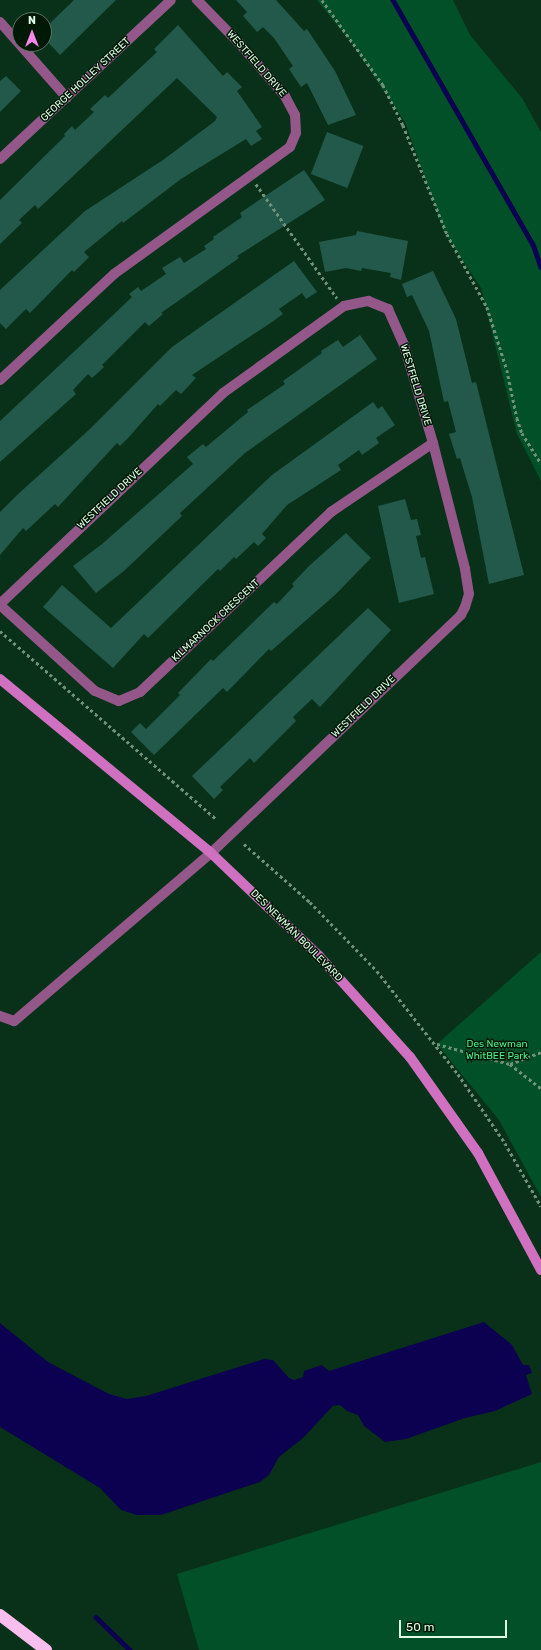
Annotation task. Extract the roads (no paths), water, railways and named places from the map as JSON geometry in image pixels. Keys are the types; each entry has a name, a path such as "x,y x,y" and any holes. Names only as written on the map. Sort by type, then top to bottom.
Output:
{"highway":[{"path":"0,1615 46,1650"}],"street":[{"name":"GEORGE HOLLEY STREET","path":"0,159 172,0"},
{"name":"WESTFIELD DRIVE","path":"0,380 114,274 158,240 251,178 290,147 296,133 295,115 284,96 240,44 197,0"},
{"path":"0,22 67,98"},
{"name":"WESTFIELD DRIVE","path":"0,604 223,393 344,306 368,301 388,308 404,345 433,443 465,569 469,594 465,608 461,615 211,853 14,1021 0,1016"},
{"name":"KILMARNOCK CRESCENT","path":"0,604 95,691 119,701 140,692 331,512 433,443"},
{"name":"DES NEWMAN BOULEVARD","path":"0,679 211,853 319,956 410,1057 478,1154 541,1270"}],"waterway":[{"path":"393,0 533,244 541,267"},
{"path":"96,1617 130,1650"}],"park label":[{"name":"Des Newman WhitBEE Park","path":"497,1050"}]}
